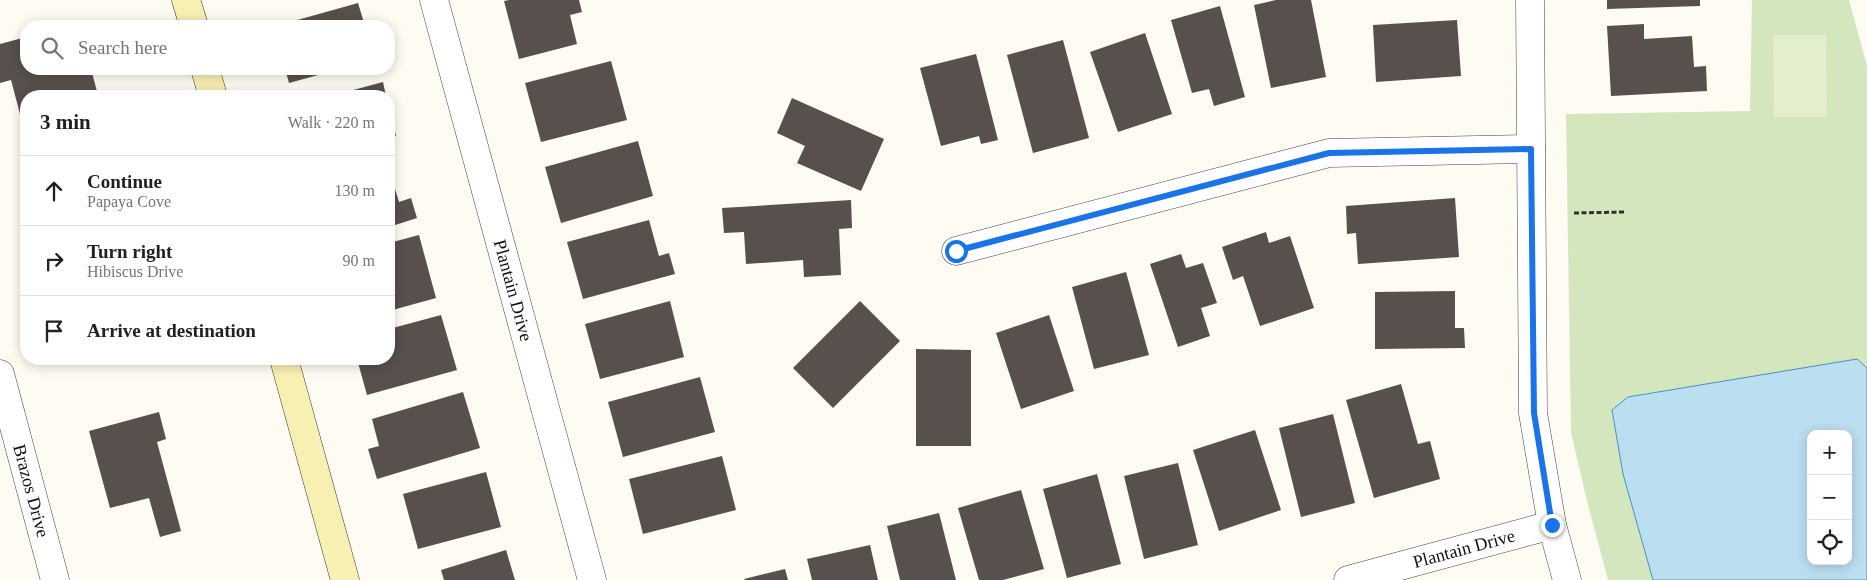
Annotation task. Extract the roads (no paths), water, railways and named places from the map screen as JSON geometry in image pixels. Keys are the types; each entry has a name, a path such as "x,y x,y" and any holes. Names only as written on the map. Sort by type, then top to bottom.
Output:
{"street":[{"path":"186,0 192,20"},
{"name":"Plantain Drive","path":"434,0 592,580"},
{"path":"1530,0 1534,413 1552,525 1566,580"},
{"path":"207,75 211,90"},
{"path":"956,251 1329,153 1531,149"},
{"path":"286,365 345,580"},
{"name":"Brazos Drive","path":"0,374 56,580"},
{"name":"Plantain Drive","path":"1348,580 1552,525"}],"water":[{"path":"1857,359 1867,368 1867,580 1653,580 1623,474 1612,410 1628,397"}]}
